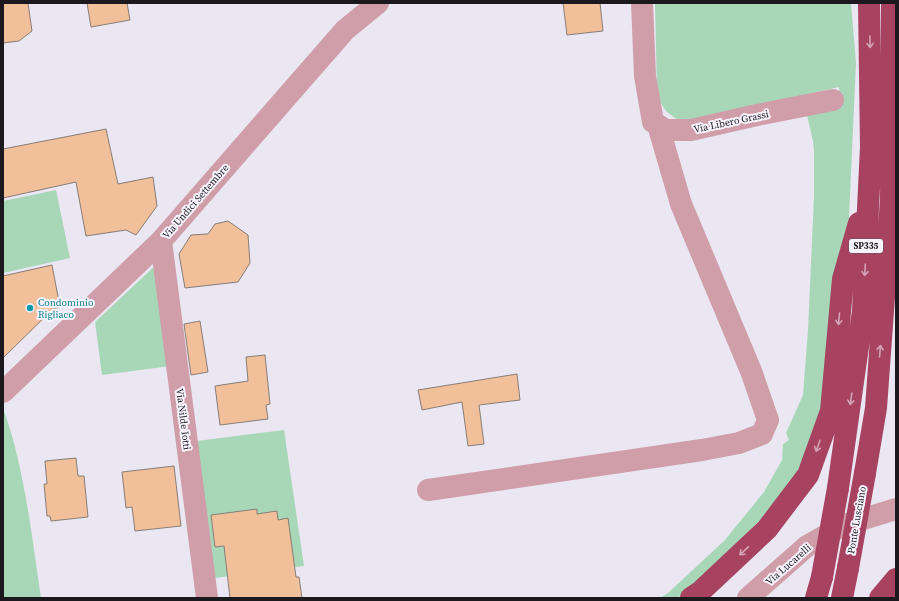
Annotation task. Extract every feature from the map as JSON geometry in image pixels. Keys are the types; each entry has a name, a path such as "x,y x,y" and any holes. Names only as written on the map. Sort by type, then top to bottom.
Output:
{"highway":[{"name":"SP335","path":"816,598 822,576 838,488 863,311 871,147 869,3"},
{"name":"SP335","path":"892,3 894,31 894,154"},
{"name":"Ponte Lusciano","path":"842,598 876,408 894,154"},
{"path":"691,598 700,592 767,529 808,475 831,411 843,278 870,186"},
{"path":"880,598 896,579"}],"street":[{"name":"Via Undici Settembre","path":"3,392 160,241 345,30 378,3"},
{"path":"428,490 702,450 739,443 762,434 768,420 751,371 681,204 658,125 653,122 645,76 642,3"},
{"name":"Via Libero Grassi","path":"658,125 666,130 691,130 833,100"},
{"name":"Via Nilde Iotti","path":"160,241 208,598"},
{"name":"Via Lucarelli","path":"748,598 807,546 844,525 896,509"}],"green space":[{"path":"655,3 851,3 856,63 849,218 842,253 821,415 794,480 767,513 705,576 677,598 660,598 668,593 724,541 764,492 782,460 783,444 789,440 786,433 803,395 808,330 814,196 814,151 806,111 840,103 839,87 685,122 674,117 666,111 657,92"},
{"path":"56,190 70,258 3,273 3,201"},
{"path":"157,264 171,366 102,375 95,322"},
{"path":"3,408 17,453 22,477 31,526 41,598 3,598"},
{"path":"284,430 304,566 215,578 197,441"}],"building":[{"path":"3,3 28,3 32,31 19,41 3,43"},
{"path":"87,3 127,3 130,20 91,27"},
{"path":"563,3 600,3 603,31 567,35"},
{"path":"106,129 118,184 153,177 157,206 136,235 126,230 86,236 76,182 3,198 3,149"},
{"path":"228,221 248,235 250,263 238,282 185,288 179,254 191,235 208,234 215,224"},
{"name":"Condominio Rigliaco","path":"52,265 60,307 53,309 3,358 3,276"},
{"path":"200,321 208,372 191,375 184,324"},
{"path":"265,355 270,404 266,405 268,419 220,425 215,386 248,381 246,357"},
{"path":"517,374 520,400 479,405 484,444 468,446 462,402 422,410 418,390"},
{"path":"76,458 78,476 84,476 88,517 51,521 50,516 47,516 44,484 47,484 45,461"},
{"path":"174,466 181,526 135,531 132,507 126,508 122,472"},
{"path":"257,509 257,514 277,511 278,520 288,518 296,577 299,577 302,598 230,598 224,546 215,547 211,515"}],"place":[{"name":"Condominio Rigliaco","path":"30,308"}]}
